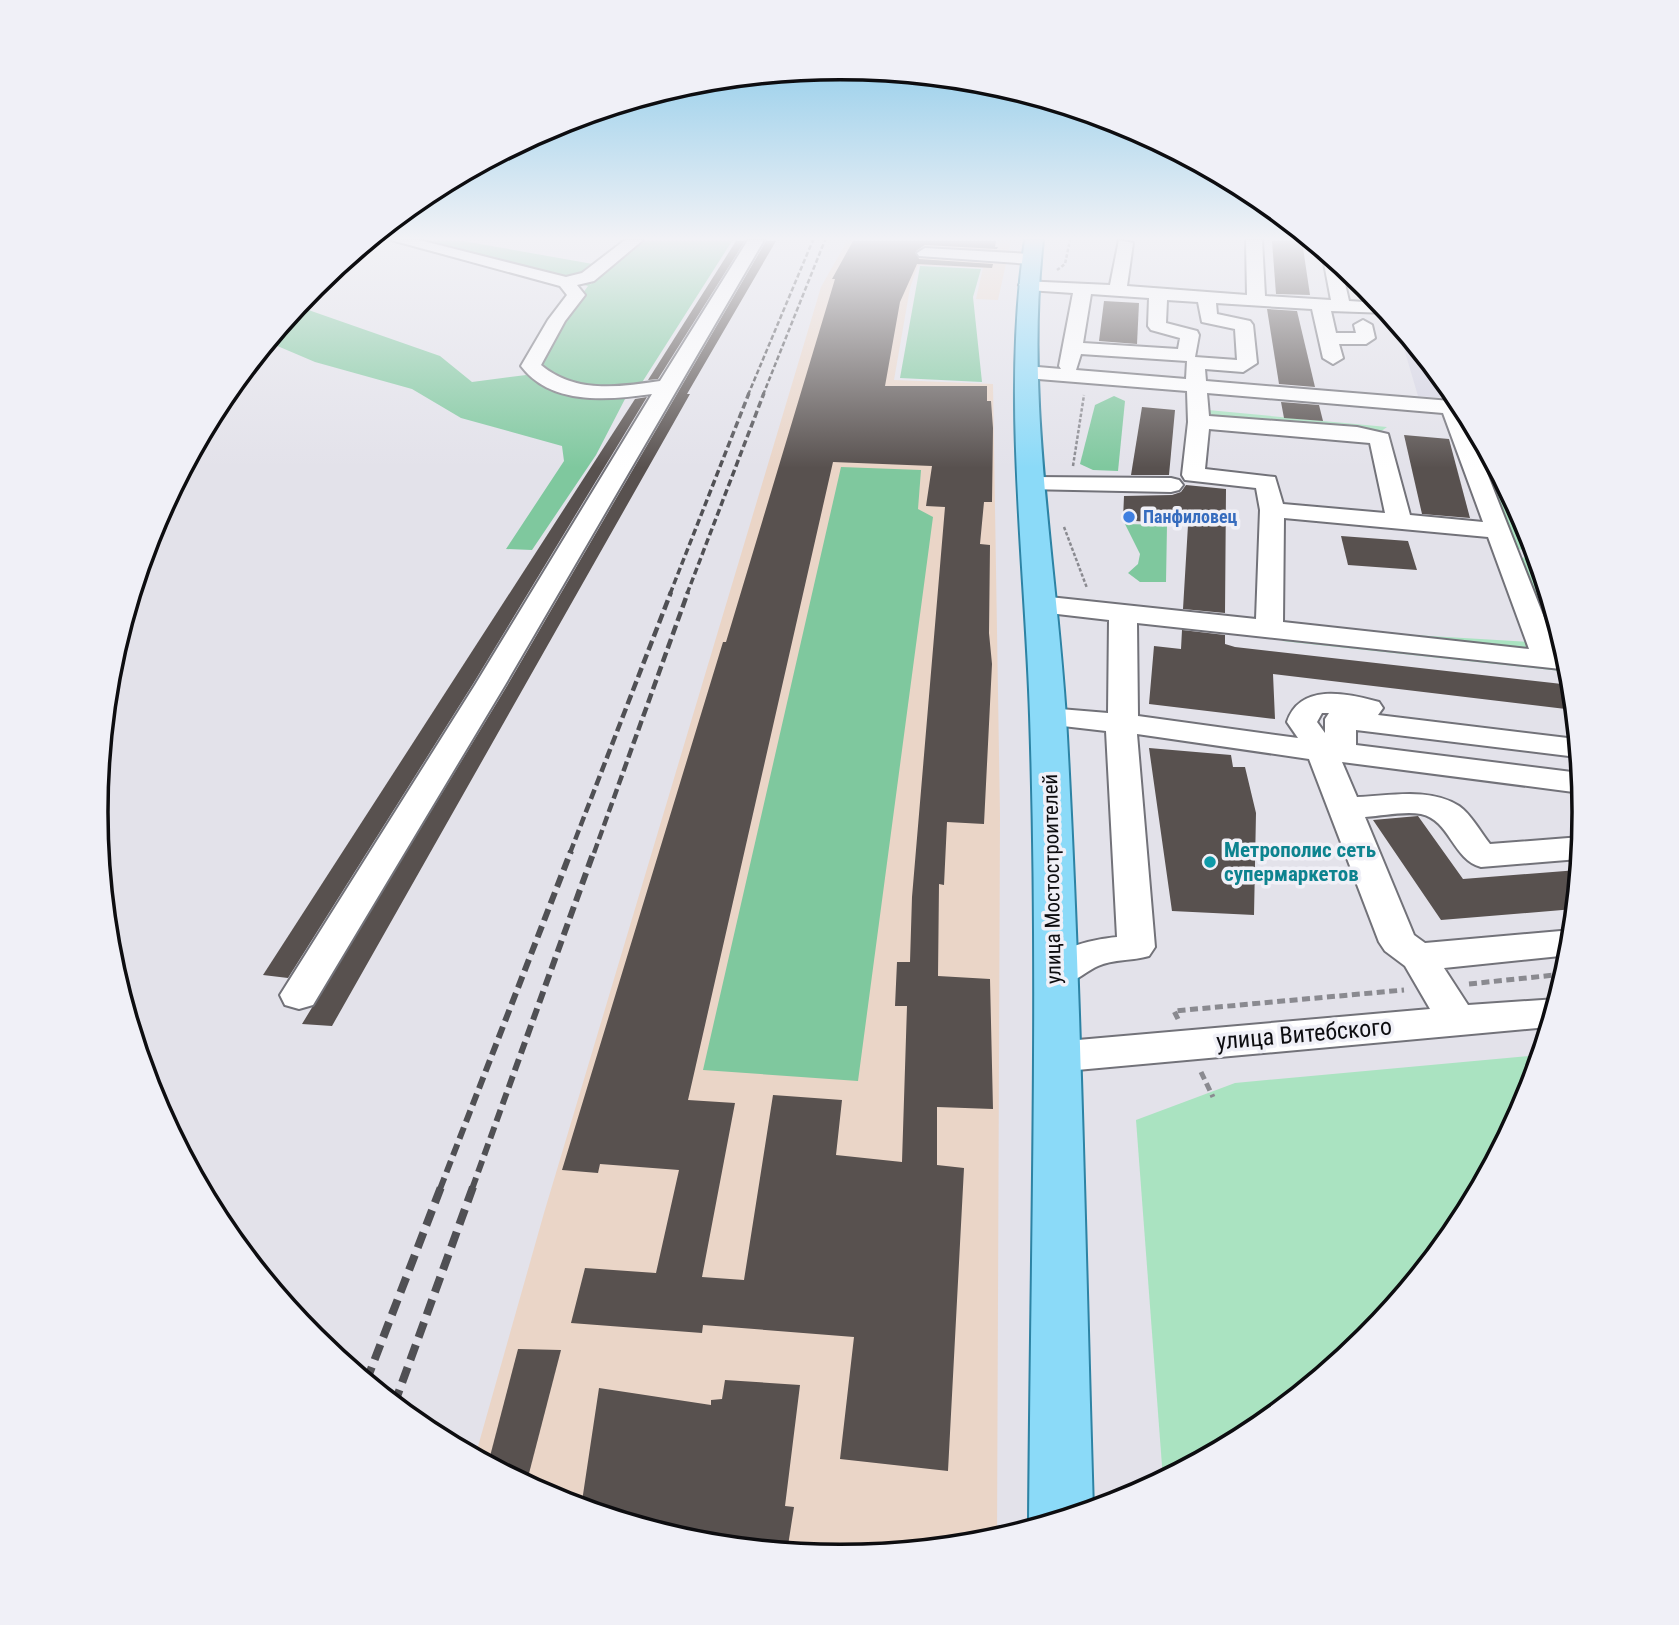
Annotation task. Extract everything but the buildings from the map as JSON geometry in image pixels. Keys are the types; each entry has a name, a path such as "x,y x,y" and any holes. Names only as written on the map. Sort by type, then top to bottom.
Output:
{"main road":[{"name":"улица Мостостроителей","path":"1023,316 1048,718 1055,975 1060,1511"}],"street":[{"path":"560,316 531,366 545,382 568,390 604,394 668,386"},
{"path":"299,995 709,316"},
{"path":"1083,316 1082,355 1179,357 1189,353 1188,333 1157,326 1158,316"},
{"path":"1208,316 1244,325 1247,363 1243,366 1195,363 1199,422 1193,475 1267,482 1272,510 1269,628"},
{"path":"1323,316 1332,358"},
{"path":"1328,339 1366,338 1363,325"},
{"path":"1026,372 1448,407"},
{"path":"1455,417 1498,531 1553,653"},
{"path":"1199,422 1357,433 1381,439 1399,522"},
{"path":"1032,484 1171,485"},
{"path":"1272,510 1498,531"},
{"path":"1040,604 1555,661"},
{"path":"1055,975 1091,953 1136,947 1121,723 1124,709 1123,613"},
{"path":"1457,1021 1427,972 1398,942 1347,808 1331,752 1302,722 1306,710 1316,703 1566,730"},
{"path":"1048,718 1121,723 1571,782"},
{"path":"1331,752 1340,719 1568,747"},
{"path":"1347,808 1425,804 1448,814 1481,856 1570,849"},
{"path":"1427,972 1559,945"},
{"name":"улица Витебского","path":"1055,1057 1544,1013"}],"path":[{"path":"1174,1011 1427,972 1553,975"}],"shaded area":[{"path":"812,316 905,316 894,380 993,384 1000,816 997,1527 887,1543 792,1543 744,1538 650,1520 604,1506 559,1489 477,1448 544,1213"},
{"path":"1403,346 1442,398 1418,396"}],"green space":[{"path":"302,316 325,316 440,356 472,382 526,375 557,391 625,399 596,455 532,550 506,549 564,461 562,446 461,418 412,389 315,362 276,346"},
{"path":"566,316 684,316 641,384 596,394 538,381 553,334"},
{"path":"911,316 975,316 982,382 900,378"},
{"path":"1114,396 1125,401 1118,471 1093,470 1080,464 1095,405"},
{"path":"1208,410 1387,427 1380,432 1213,418"},
{"path":"1461,427 1496,489 1523,550 1510,548"},
{"path":"841,467 921,470 918,509 933,517 858,1081 703,1070"},
{"path":"1125,524 1167,525 1166,582 1140,582 1128,573 1138,564 1140,554"},
{"path":"1526,557 1545,618 1545,618 1514,558"},
{"path":"1297,628 1551,643 1557,671 1282,641"},
{"path":"1530,1056 1516,1093 1473,1179 1448,1219 1390,1295 1322,1363 1285,1393 1246,1421 1162,1469 1136,1120 1235,1083"}],"railway":[{"path":"748,395 781,316"},
{"path":"763,395 795,316"},
{"path":"670,594 749,393"},
{"path":"687,594 764,393"},
{"path":"570,853 671,592"},
{"path":"594,853 688,592"},
{"path":"440,1189 571,851"},
{"path":"472,1189 594,851"},
{"path":"369,1373 441,1187"},
{"path":"397,1395 473,1187"}],"place":[{"name":"Панфиловец","path":"1129,517"},
{"name":"Метрополис cеть супермаркетов","path":"1210,862"}]}
